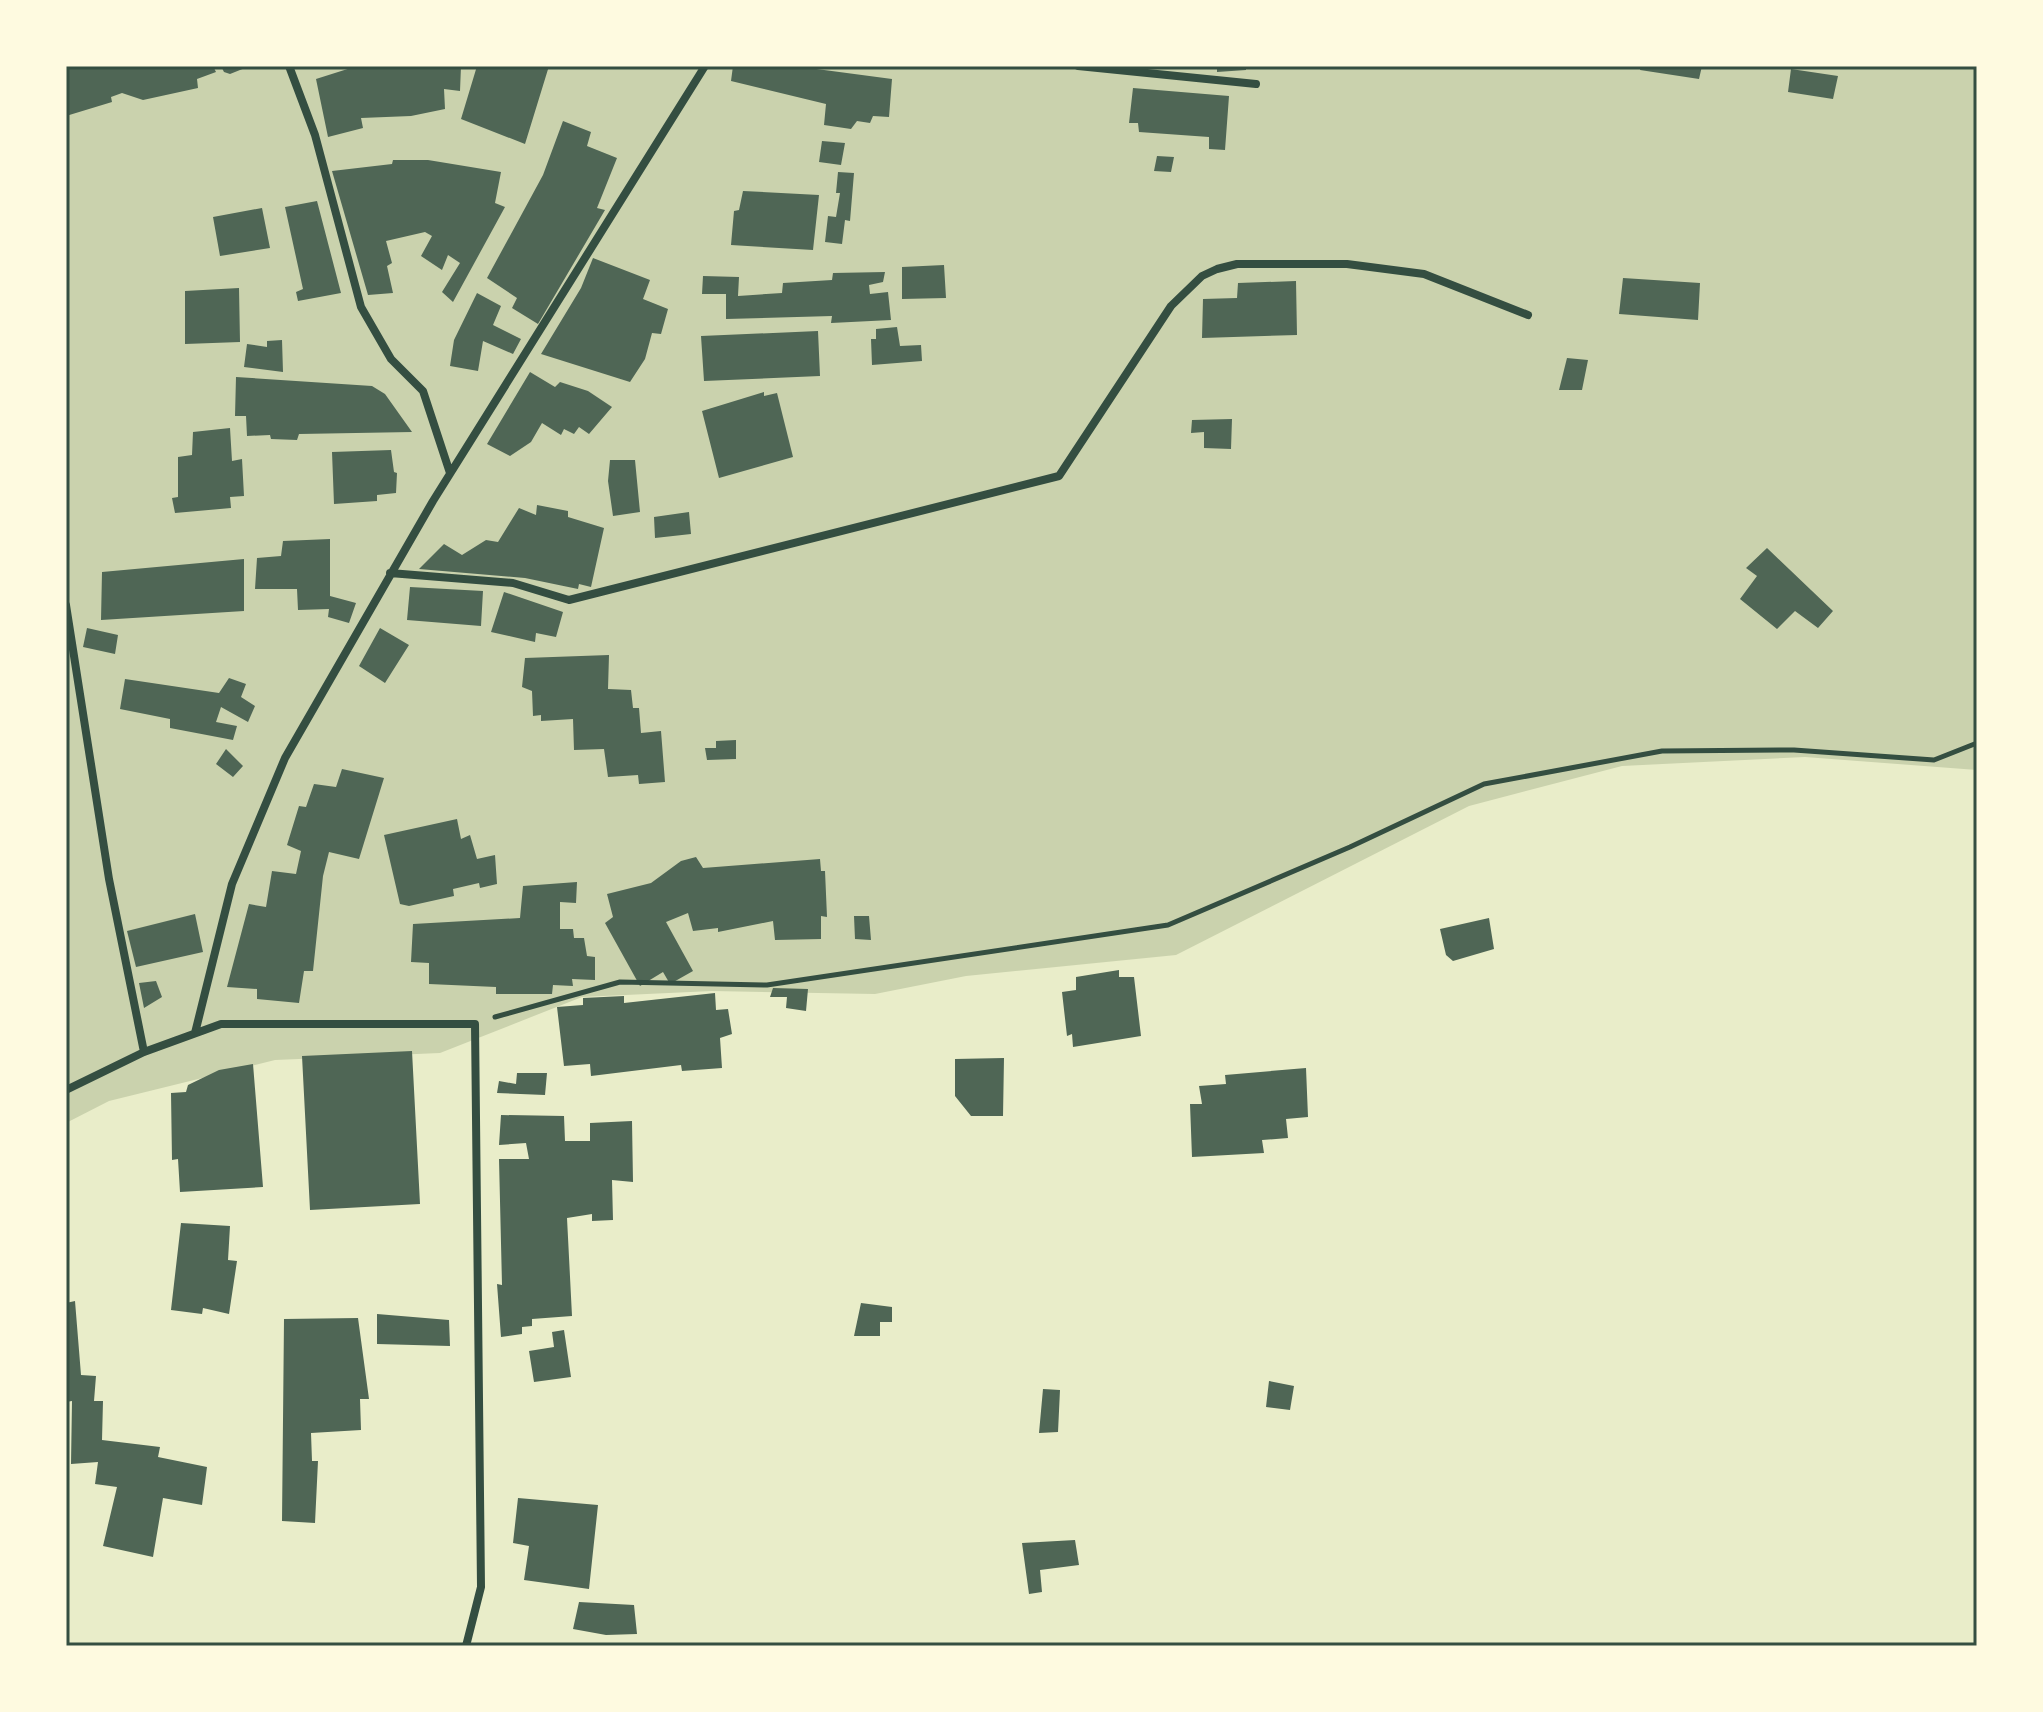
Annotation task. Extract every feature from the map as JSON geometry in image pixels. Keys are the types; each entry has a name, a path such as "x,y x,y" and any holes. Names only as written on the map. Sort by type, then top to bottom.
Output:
{"street":[{"path":"289,66 315,135 361,307 391,359 423,391 450,473"},
{"path":"195,1033 232,884 279,772 390,573 450,473 705,66"},
{"path":"1078,66 1256,84"},
{"path":"390,573 513,583 569,600 1059,476 1171,306 1202,276 1237,264 1347,264 1424,274 1528,315"},
{"path":"66,605 109,879 144,1052"},
{"path":"66,1090 144,1052 221,1024 475,1024 481,1587 466,1646"}],"path":[{"path":"475,1024 541,1002 620,982 767,985 1168,925 1350,847 1484,784 1632,756 1662,751 1794,750 1934,760 1977,743"}],"green space":[{"path":"66,66 1977,66 1977,770 1805,757 1622,766 1469,806 1176,955 966,976 875,994 712,991 582,997 440,1053 275,1060 109,1101 66,1123"}],"building":[{"path":"78,66 213,66 216,72 197,79 198,88 143,100 122,93 111,97 112,102 66,116 66,70"},
{"path":"221,66 250,66 230,74 224,72"},
{"path":"357,66 461,66 460,91 444,89 445,109 411,116 361,118 363,128 328,137 316,79"},
{"path":"477,66 549,66 525,144 461,119"},
{"path":"733,66 794,66 892,79 889,117 873,116 870,123 857,121 851,129 824,125 826,104 731,81"},
{"path":"1217,66 1246,66 1246,70 1217,72"},
{"path":"1641,66 1702,66 1699,79 1640,70"},
{"path":"1791,69 1838,76 1833,99 1788,92"},
{"path":"1133,88 1229,96 1225,150 1209,149 1209,137 1139,132 1138,123 1129,123"},
{"path":"563,121 591,132 587,146 617,158 597,208 605,210 538,324 512,308 517,298 487,278 543,175"},
{"path":"822,141 845,143 841,165 819,162"},
{"path":"1157,156 1174,157 1171,172 1154,171"},
{"path":"393,160 428,160 501,172 495,203 505,207 453,302 442,292 460,263 448,255 442,270 421,256 432,236 425,232 386,241 392,263 387,266 393,293 368,295 332,171 392,164"},
{"path":"838,172 854,173 850,221 845,220 842,244 825,242 828,216 836,217 840,193 836,193"},
{"path":"743,191 819,195 813,250 731,245 734,211 739,210"},
{"path":"317,201 341,293 298,301 296,292 303,289 285,207"},
{"path":"262,208 270,248 220,256 213,217"},
{"path":"593,258 650,280 643,299 668,309 661,334 652,333 645,359 630,382 541,354 581,288"},
{"path":"944,265 946,298 902,299 902,267"},
{"path":"885,272 883,282 869,285 870,294 888,292 891,320 831,323 832,316 726,319 726,294 702,294 703,276 739,277 738,296 782,293 783,283 832,280 833,273"},
{"path":"1623,278 1700,283 1698,320 1619,314"},
{"path":"1296,281 1297,335 1202,338 1203,299 1237,298 1238,283"},
{"path":"239,288 240,342 185,344 185,291"},
{"path":"477,293 501,306 493,325 521,339 513,354 483,341 478,371 450,366 454,340"},
{"path":"897,327 900,346 921,345 922,361 872,365 871,339 876,339 876,329"},
{"path":"818,331 820,376 704,381 701,336"},
{"path":"282,340 283,372 244,367 247,344 267,347 267,341"},
{"path":"1567,358 1588,360 1582,390 1559,390"},
{"path":"530,372 555,387 560,382 588,391 612,407 589,434 579,427 574,434 564,429 561,435 542,423 531,442 510,456 487,444"},
{"path":"236,377 372,386 385,394 412,432 299,434 297,440 271,439 270,435 247,436 246,416 235,416"},
{"path":"764,392 764,396 777,393 793,457 719,478 702,411"},
{"path":"1232,419 1231,449 1204,448 1204,432 1191,433 1192,420"},
{"path":"230,428 232,461 242,459 244,496 230,497 231,508 175,513 172,498 178,497 178,457 192,455 193,432"},
{"path":"391,450 394,472 397,473 396,493 377,495 377,501 334,504 332,452"},
{"path":"610,460 635,460 640,512 613,516 608,481"},
{"path":"537,505 568,511 568,517 604,528 591,587 579,584 578,589 525,578 419,569 444,544 462,555 486,540 498,542 519,508 536,515"},
{"path":"689,512 691,534 655,538 654,517"},
{"path":"330,539 330,596 356,603 349,623 328,617 329,609 298,610 297,589 255,589 257,558 281,556 283,541"},
{"path":"1767,548 1833,611 1818,628 1795,611 1777,629 1740,599 1757,576 1746,568"},
{"path":"244,559 244,611 101,620 102,572"},
{"path":"410,587 483,591 481,626 407,620"},
{"path":"504,592 563,612 556,637 536,633 535,642 491,632"},
{"path":"87,628 118,635 115,654 83,647"},
{"path":"380,628 409,645 385,683 359,666"},
{"path":"609,655 608,689 631,690 633,708 639,708 641,733 661,731 665,782 639,784 638,775 608,777 604,749 574,750 573,719 541,721 541,715 533,716 532,691 522,687 525,658"},
{"path":"229,678 246,684 241,697 255,706 248,722 221,707 216,722 237,726 233,740 170,728 170,719 120,709 125,679 219,693"},
{"path":"736,740 736,759 707,760 705,748 716,748 716,741"},
{"path":"226,749 243,766 233,777 216,764"},
{"path":"342,769 384,778 359,859 329,852 323,876 313,971 304,971 299,1003 257,999 257,989 227,987 249,904 266,907 272,871 296,874 301,851 287,845 299,806 306,807 314,784 336,787"},
{"path":"457,819 461,839 470,835 477,859 495,855 497,884 480,888 479,883 453,889 454,896 409,906 400,904 384,835"},
{"path":"696,857 703,868 820,859 821,871 825,871 827,917 821,916 821,939 775,940 773,921 718,932 718,928 693,931 688,913 666,922 693,971 670,984 663,972 640,986 605,923 613,917 607,894 651,883 681,861"},
{"path":"577,882 576,903 560,902 560,929 573,929 574,938 584,938 587,956 595,957 595,980 572,979 573,986 553,985 552,994 496,994 496,987 429,984 429,963 411,962 413,924 520,918 523,886"},
{"path":"195,914 203,952 136,967 127,931"},
{"path":"854,916 869,916 871,940 855,939"},
{"path":"1489,918 1494,949 1453,961 1446,955 1440,929"},
{"path":"1119,970 1119,977 1134,977 1141,1036 1073,1047 1072,1034 1067,1036 1062,992 1076,990 1076,977"},
{"path":"156,981 162,997 144,1008 139,983"},
{"path":"773,988 808,989 806,1011 786,1008 787,997 770,997"},
{"path":"715,993 716,1010 728,1009 732,1034 720,1038 722,1068 682,1071 681,1065 591,1076 590,1064 564,1066 557,1007 583,1005 583,998 624,996 624,1003"},
{"path":"412,1051 420,1204 310,1210 302,1056"},
{"path":"1004,1058 1003,1116 971,1116 955,1096 955,1059"},
{"path":"253,1064 263,1187 180,1192 178,1159 172,1160 171,1093 186,1092 188,1085 219,1070"},
{"path":"1306,1068 1308,1117 1286,1119 1288,1138 1262,1140 1264,1153 1192,1157 1190,1104 1202,1104 1199,1086 1226,1084 1225,1075"},
{"path":"517,1073 547,1073 545,1095 497,1093 499,1081 516,1084"},
{"path":"501,1115 564,1116 565,1141 590,1141 590,1123 632,1121 633,1182 612,1180 613,1220 592,1221 592,1214 567,1218 572,1316 532,1319 532,1326 522,1327 522,1334 501,1337 497,1284 502,1285 499,1159 529,1159 526,1143 499,1145"},
{"path":"181,1223 230,1226 228,1260 237,1261 229,1314 203,1308 202,1314 171,1310"},
{"path":"75,1301 81,1375 96,1376 94,1401 103,1401 102,1440 160,1447 158,1457 207,1467 202,1505 163,1498 153,1557 103,1546 117,1487 95,1484 98,1462 71,1464 72,1401 66,1402 66,1303"},
{"path":"861,1303 892,1307 892,1322 880,1322 880,1336 854,1336"},
{"path":"377,1314 449,1320 450,1346 377,1344"},
{"path":"358,1318 369,1399 360,1399 361,1430 311,1433 312,1461 318,1461 315,1523 282,1521 284,1319"},
{"path":"564,1330 571,1377 534,1382 529,1351 554,1347 552,1332"},
{"path":"1269,1381 1294,1386 1290,1410 1266,1407"},
{"path":"1043,1389 1060,1390 1058,1432 1039,1433"},
{"path":"518,1498 598,1505 589,1589 524,1580 529,1546 513,1543"},
{"path":"1075,1540 1079,1565 1040,1570 1042,1592 1029,1594 1022,1543"},
{"path":"579,1602 634,1605 637,1634 606,1635 573,1629"}]}
